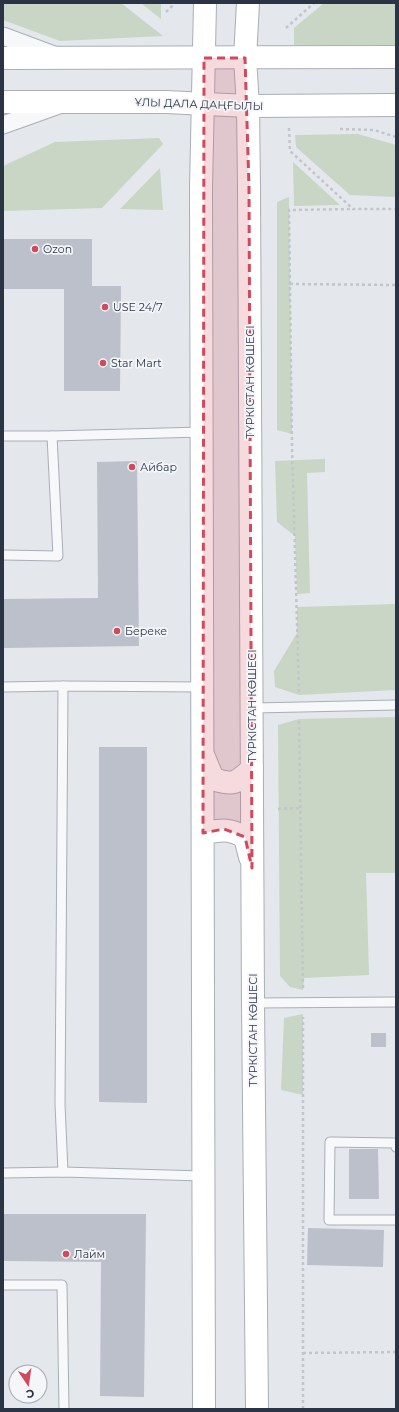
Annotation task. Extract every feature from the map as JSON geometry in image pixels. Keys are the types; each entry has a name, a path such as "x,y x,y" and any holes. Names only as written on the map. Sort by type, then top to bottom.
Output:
{"main road":[{"path":"204,3 201,188 204,1409"},
{"name":"ТҮРКІСТАН КӨШЕСІ","path":"248,3 245,58 248,106 252,868 257,1409"},
{"path":"3,58 396,57"},
{"name":"ҰЛЫ ДАЛА ДАҢҒЫЛЫ","path":"3,102 166,102 248,106 396,105"},
{"path":"203,756 213,779 228,784 240,780 252,769"},
{"path":"203,833 224,829 232,830 245,837 252,868"}],"street":[{"path":"3,36 62,58"},
{"path":"3,126 70,102"}],"lane":[{"path":"3,436 202,432"},
{"path":"3,555 58,556 52,436"},
{"path":"63,686 60,1104 63,1172"},
{"path":"3,687 203,687"},
{"path":"252,708 396,705"},
{"path":"253,1003 396,1002"},
{"path":"396,1138 396,1147"},
{"path":"396,1143 330,1142 329,1220 396,1220"},
{"path":"3,1173 63,1172 203,1176"},
{"path":"3,1285 62,1285 64,1409"}],"path":[{"path":"166,12 172,6 172,3"},
{"path":"286,28 314,3"},
{"path":"289,127 290,151 354,209"},
{"path":"335,129 374,130 396,137"},
{"path":"303,1409 303,1002 299,707 292,448 289,210 396,209"},
{"path":"290,284 396,285"},
{"path":"278,808 300,808"},
{"path":"303,1353 396,1352"}],"highlighted area":[{"path":"204,58 245,58 249,187 252,868 245,837 224,829 203,833"}],"green space":[{"path":"3,3 121,3 163,36 60,41 3,20"},
{"path":"141,3 161,3 161,19"},
{"path":"324,3 396,3 396,45 294,45 294,28"},
{"path":"358,134 396,145 396,197 350,195 296,147 295,135"},
{"path":"159,138 163,144 102,208 3,211 3,168 5,165 55,142"},
{"path":"293,162 340,205 294,206"},
{"path":"160,168 163,210 120,209"},
{"path":"289,197 292,434 277,430 277,202"},
{"path":"325,459 325,472 307,473 310,593 297,594 295,536 277,522 275,461"},
{"path":"396,604 396,690 299,695 275,687 274,671 297,633 297,607"},
{"path":"396,717 396,873 366,873 369,975 304,978 303,990 290,987 280,976 278,725 299,719"},
{"path":"303,1014 303,1095 281,1090 284,1018"}],"building":[{"path":"3,239 92,239 92,286 121,286 120,391 64,391 64,289 3,289"},
{"path":"137,461 139,646 3,648 3,599 98,598 97,462"},
{"path":"99,747 147,747 147,1103 99,1102"},
{"path":"371,1033 386,1033 386,1047 371,1047"},
{"path":"349,1149 378,1149 379,1199 349,1199"},
{"path":"3,1214 146,1214 144,1397 100,1396 101,1262 3,1261"},
{"path":"308,1228 384,1230 383,1267 307,1265"}],"place":[{"name":"Ozon","path":"35,249"},
{"name":"USE 24/7","path":"105,307"},
{"name":"Star Mart","path":"103,363"},
{"name":"Айбар","path":"132,467"},
{"name":"Береке","path":"117,631"},
{"name":"Лайм","path":"66,1254"}]}
